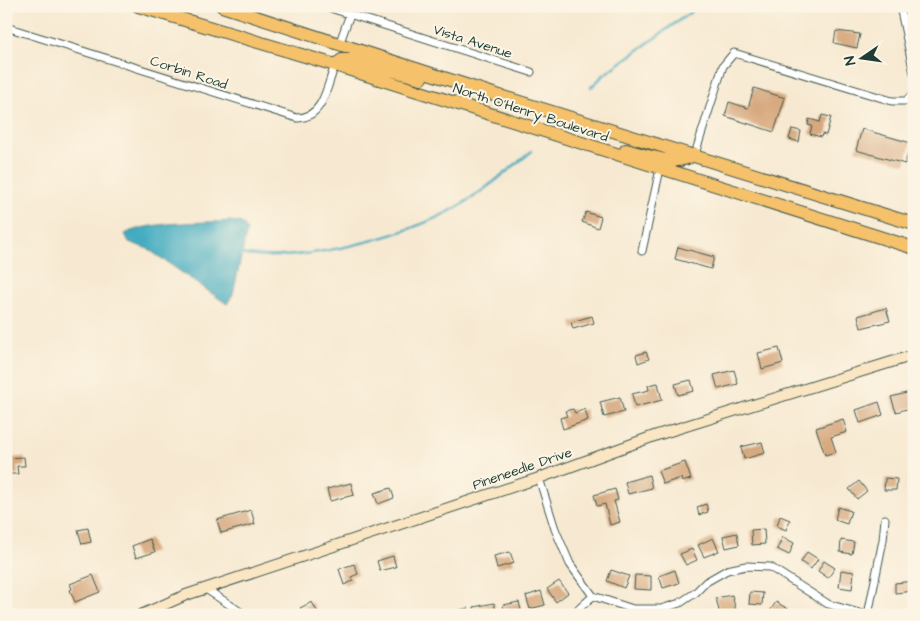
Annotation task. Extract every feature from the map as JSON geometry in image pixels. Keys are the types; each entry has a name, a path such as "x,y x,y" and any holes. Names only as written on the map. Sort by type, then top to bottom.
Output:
{"highway":[{"path":"125,6 160,13"},
{"name":"North O'Henry Boulevard","path":"138,6 335,65 914,248"},
{"name":"North O'Henry Boulevard","path":"222,6 487,92 695,154 914,224"},
{"path":"335,65 342,60 352,60 403,74 487,92"},
{"path":"565,138 675,161 689,159 695,154"}],"street":[{"name":"Vista Avenue","path":"324,6 532,72"},
{"path":"900,6 914,73"},
{"path":"339,45 350,14"},
{"name":"Corbin Road","path":"6,27 297,118 309,116 318,108 335,65"},
{"path":"695,154 724,66 734,53 892,101 906,102 913,94"},
{"path":"642,251 660,169"},
{"name":"Pineneedle Drive","path":"141,615 206,589 539,478 657,435 914,355"},
{"path":"539,478 555,529 570,564 593,596 633,609 661,609 680,603 706,582 727,570 746,566 770,566 828,604 867,615 883,540 885,520"},
{"path":"206,589 245,615"},
{"path":"572,615 593,596"}],"water":[{"path":"231,221 242,223 247,230 233,294 227,304 148,249 129,242 125,234 161,225"}],"building":[{"path":"836,31 860,34 857,48 834,43"},
{"path":"754,88 785,98 774,132 725,116 729,102 748,108"},
{"path":"822,115 831,117 826,135 822,134 821,137 810,134 812,126 808,125 809,119 820,122"},
{"path":"792,129 801,131 799,142 789,139"},
{"path":"862,129 911,143 905,164 856,150"},
{"path":"586,212 601,217 598,228 582,222"},
{"path":"678,247 714,257 711,269 675,259"},
{"path":"886,308 890,321 861,328 858,316"},
{"path":"592,316 594,323 573,329 571,322"},
{"path":"779,348 783,363 762,369 758,353"},
{"path":"646,352 649,359 638,363 636,355"},
{"path":"734,370 738,384 718,389 714,375"},
{"path":"691,380 694,391 678,395 675,384"},
{"path":"658,383 662,400 635,407 632,394 649,390 648,385"},
{"path":"914,391 914,407 896,412 891,397"},
{"path":"620,397 624,412 604,417 600,402"},
{"path":"879,402 883,415 860,423 856,410"},
{"path":"573,409 575,413 585,409 588,420 563,429 560,418 567,416 565,411"},
{"path":"843,419 847,432 831,437 836,452 825,455 816,428"},
{"path":"762,442 765,453 744,459 741,447"},
{"path":"24,457 25,466 17,466 18,474 7,474 6,458"},
{"path":"685,462 691,479 682,482 681,478 663,484 658,471"},
{"path":"649,475 652,488 628,494 625,482"},
{"path":"885,478 897,479 896,490 884,490"},
{"path":"859,481 867,491 857,499 849,489"},
{"path":"351,483 354,495 330,501 327,489"},
{"path":"391,488 394,498 378,504 374,493"},
{"path":"615,489 618,500 614,501 620,522 610,525 605,504 597,506 594,495"},
{"path":"706,504 708,512 699,515 697,507"},
{"path":"838,507 851,511 847,524 835,520"},
{"path":"251,510 255,524 221,533 217,520"},
{"path":"780,516 790,520 786,530 777,526"},
{"path":"88,528 91,542 82,544 78,530"},
{"path":"764,529 765,544 752,545 751,530"},
{"path":"737,533 739,545 726,548 723,536"},
{"path":"783,537 794,543 789,555 777,549"},
{"path":"713,538 719,551 704,557 698,545"},
{"path":"150,539 155,552 136,558 132,546"},
{"path":"841,540 854,542 852,554 840,552"},
{"path":"692,549 697,560 686,565 680,554"},
{"path":"510,552 514,563 497,568 494,556"},
{"path":"807,552 818,559 811,569 801,562"},
{"path":"393,556 396,567 380,571 377,561"},
{"path":"824,561 835,568 828,578 818,571"},
{"path":"354,564 358,574 351,577 353,581 344,585 339,569"},
{"path":"611,570 629,576 624,588 607,581"},
{"path":"675,570 679,583 663,588 659,576"},
{"path":"841,570 854,572 852,589 839,587"},
{"path":"93,575 100,592 75,602 70,590 72,589 70,584"},
{"path":"635,575 651,576 651,590 634,589"},
{"path":"559,581 568,593 556,602 547,589"},
{"path":"914,581 914,591 895,593 895,583"},
{"path":"541,591 545,605 530,609 526,596"},
{"path":"750,592 763,593 762,605 749,604"},
{"path":"732,595 737,615 720,615 716,598"},
{"path":"312,602 318,613 304,615 300,608"},
{"path":"519,602 522,614 505,615 503,605"},
{"path":"776,602 788,609 784,615 768,614"},
{"path":"494,603 497,615 476,615 474,607"},
{"path":"468,608 470,615 447,615 447,613"}],"waterway":[{"path":"591,87 605,74 699,6"},
{"path":"239,254 264,256 292,255 321,251 352,245 411,228 469,200 532,151"}]}
